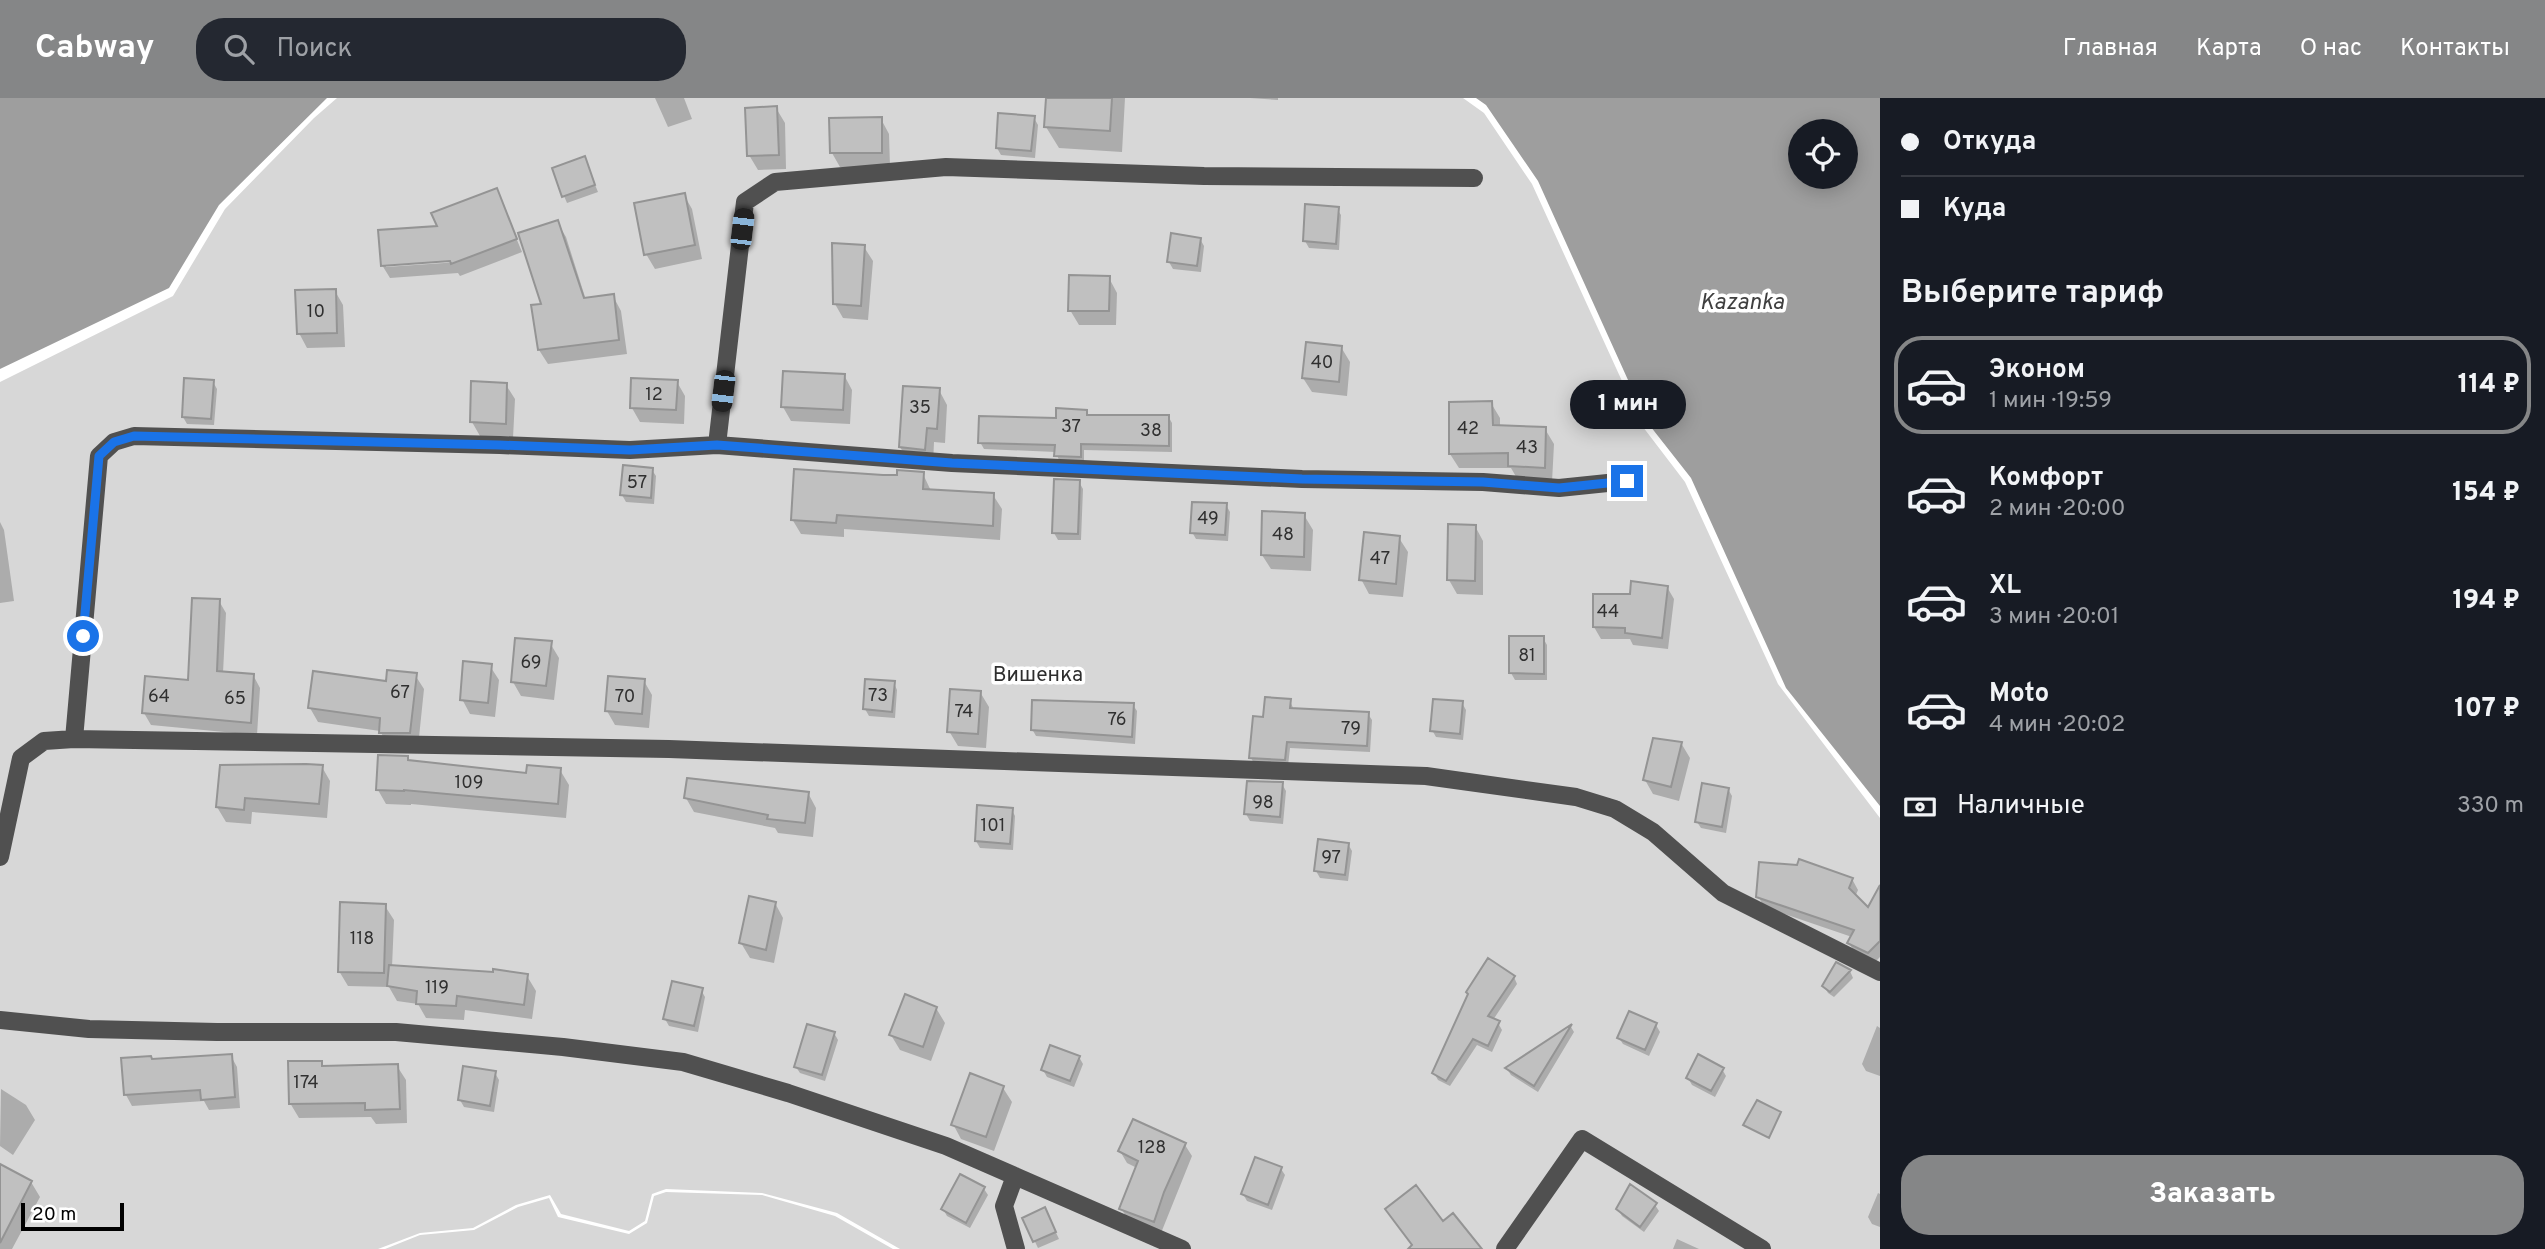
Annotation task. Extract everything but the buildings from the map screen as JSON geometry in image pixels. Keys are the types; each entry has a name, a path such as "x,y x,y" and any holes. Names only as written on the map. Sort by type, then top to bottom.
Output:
{"lane":[{"path":"717,445 746,202 775,182 946,167 1203,176 1474,178"},
{"path":"74,739 99,456 114,442 134,436 630,450 717,445 952,463 1302,479 1483,482 1559,488 1627,481"},
{"path":"0,857 20,758 44,741 74,739 669,749 1426,776 1576,797 1615,809 1653,832 1723,893 1880,972"},
{"path":"0,1020 89,1029 396,1032 683,1062 788,1093 946,1146 1182,1249"},
{"path":"1505,1249 1582,1139 1762,1249"},
{"path":"1015,1176 1004,1206 1016,1249"}],"green space":[{"name":"Вишенка","path":"337,98 1463,98 1484,113 1532,184 1643,427 1685,482 1778,684 1880,818 1880,1249 900,1249 837,1213 762,1193 666,1189 652,1194 645,1221 629,1231 561,1214 550,1195 516,1205 473,1228 420,1233 378,1249 0,1249 0,382 173,296 225,209"},
{"path":"666,1192 762,1195 835,1216 893,1249 385,1249 420,1235 474,1230 518,1207 549,1198 558,1217 629,1234 647,1223 654,1196"}],"water":[{"path":"0,98 327,98 219,205 169,288 0,369"},
{"name":"Kazanka","path":"1476,98 1880,98 1880,806 1786,688 1691,478 1647,422 1538,181 1486,105"}],"route":[{"path":"83,636 99,456 114,442 134,436 630,450 717,445 952,463 1302,479 1483,482 1559,488 1627,481"}]}
